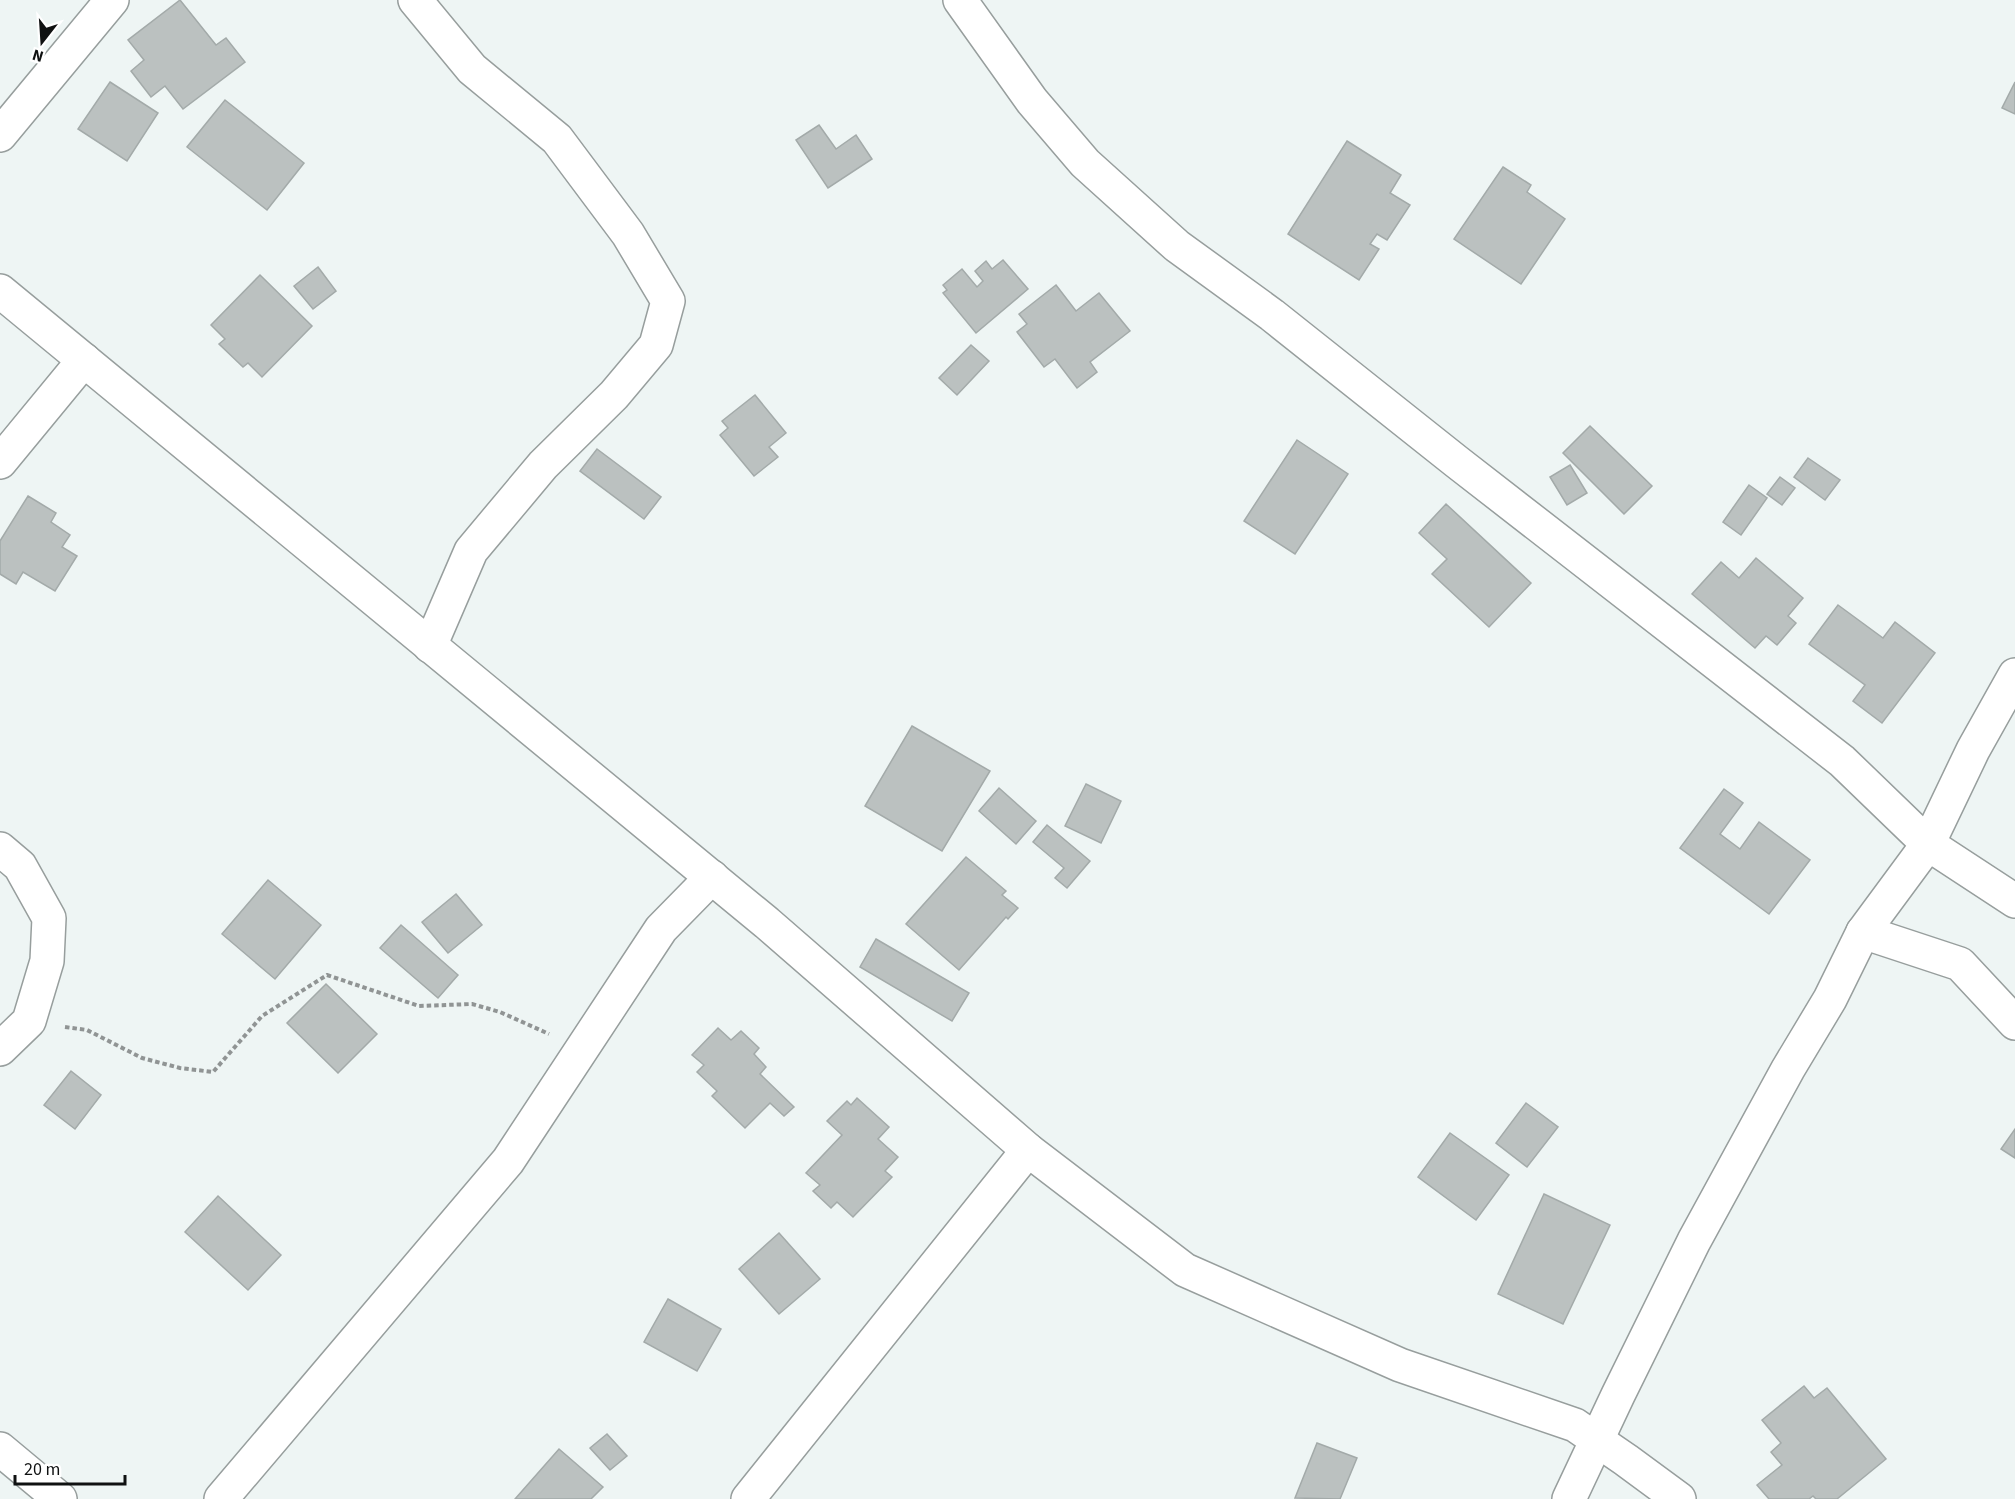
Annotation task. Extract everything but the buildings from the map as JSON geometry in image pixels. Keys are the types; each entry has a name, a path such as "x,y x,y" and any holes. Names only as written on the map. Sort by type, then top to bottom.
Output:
{"street":[{"path":"0,135 112,0"},
{"path":"415,0 472,69 557,139 628,234 668,301 656,345 614,395 543,465 471,551 430,646"},
{"path":"960,0 1032,101 1085,163 1177,246 1272,315 1842,761 1928,844 2015,901"},
{"path":"0,291 767,922 1029,1150 1185,1270 1400,1365 1575,1425 1679,1499"},
{"path":"0,462 84,360"},
{"path":"1569,1499 1694,1241 1788,1069 1830,999 1863,932 1928,844 1973,750 2015,675"},
{"path":"0,849 20,866 49,918 47,961 30,1021 0,1049"},
{"path":"221,1499 508,1161 661,929 712,877"},
{"path":"1863,932 1960,964 2015,1023"},
{"path":"748,1499 1029,1150"},
{"path":"0,1449 60,1499"}],"path":[{"path":"30,1021 87,1030 142,1059 180,1068 213,1072 262,1016 327,975 419,1006 472,1004 500,1012 582,1050"}]}
